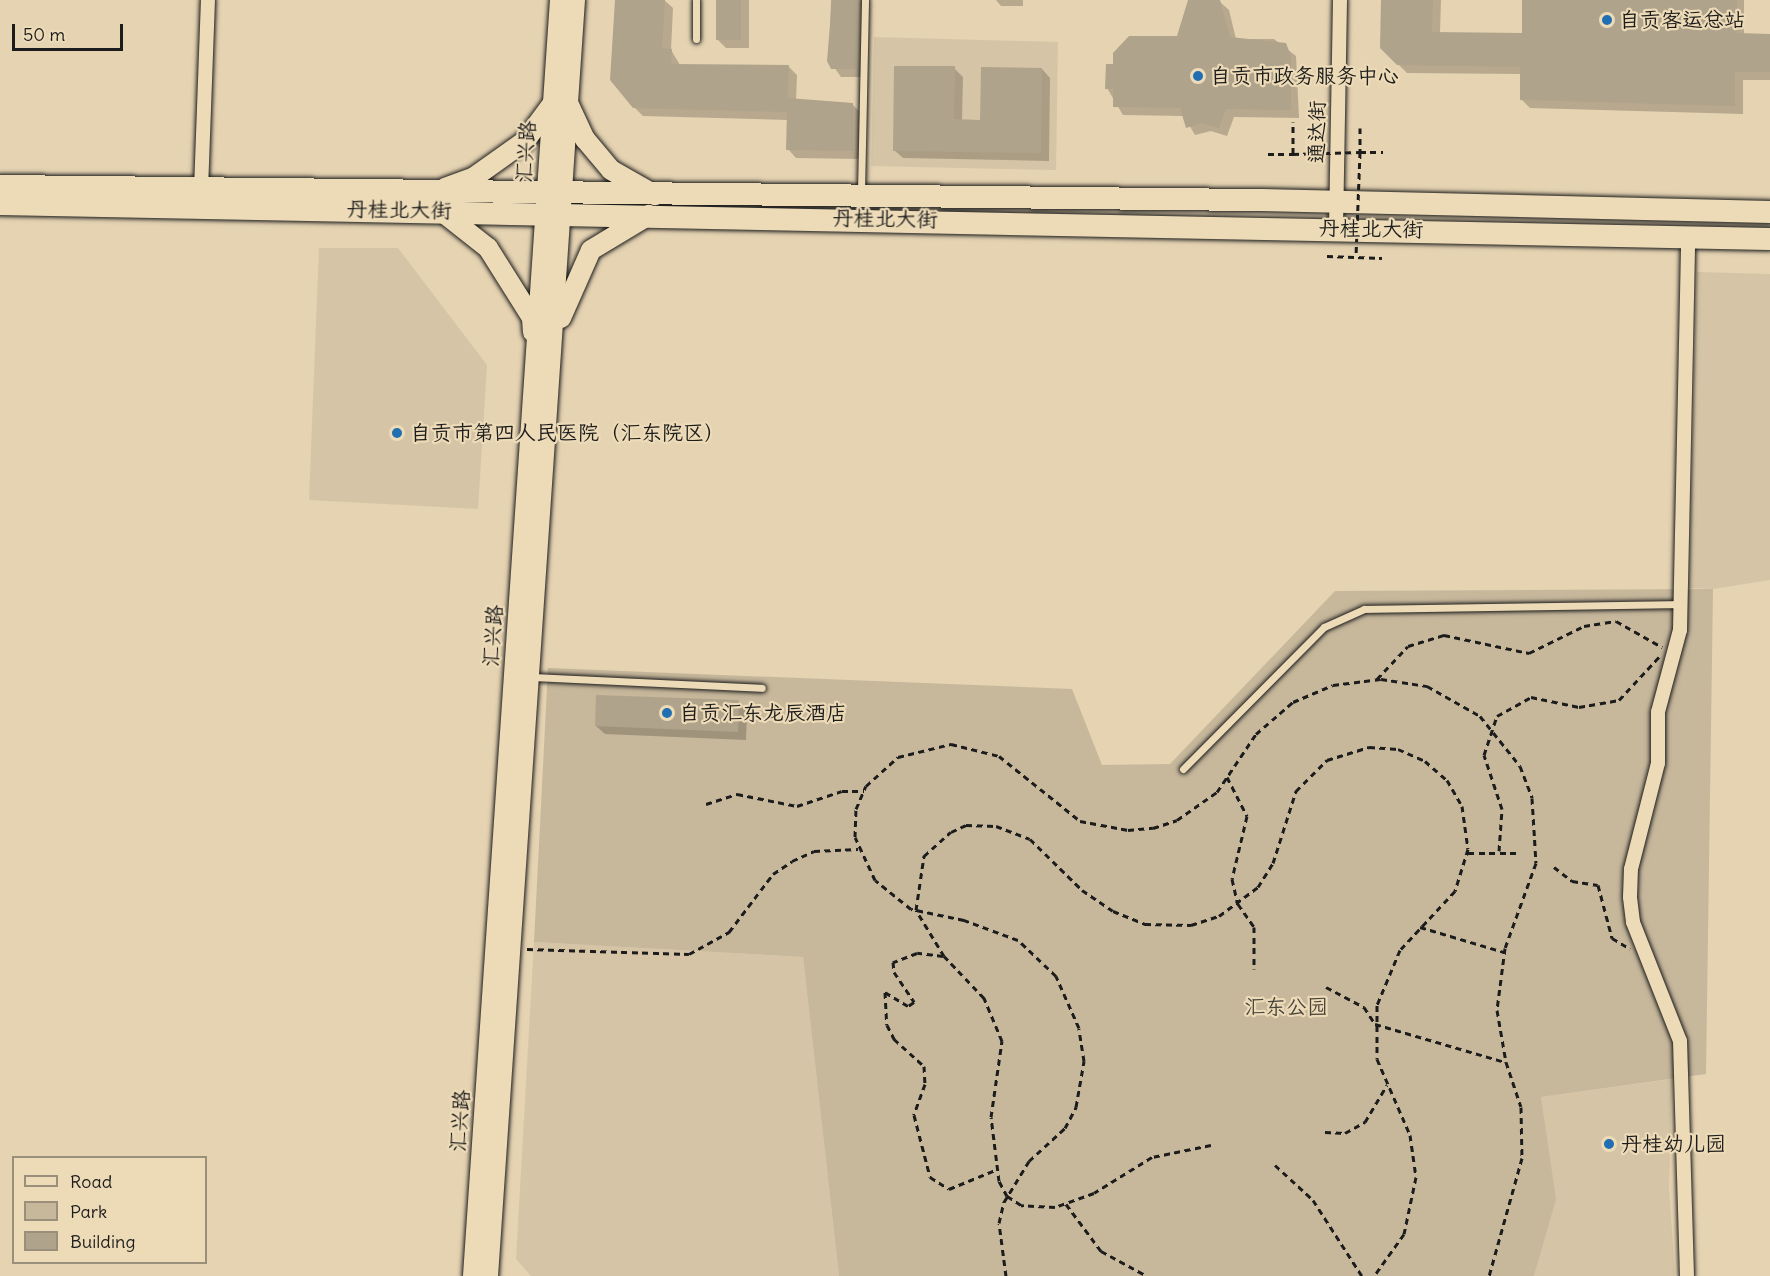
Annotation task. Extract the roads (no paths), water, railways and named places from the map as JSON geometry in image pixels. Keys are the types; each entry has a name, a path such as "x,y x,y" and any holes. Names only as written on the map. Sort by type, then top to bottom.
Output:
{"main road":[{"name":"汇兴路","path":"473,1276 521,677 554,203 560,102 560,0"},
{"path":"543,358 532,318 488,248 436,202 525,141 560,102 575,0"},
{"path":"543,358 566,298 591,250 652,205 610,170 560,102"},
{"name":"丹桂北大街","path":"0,186 201,190 436,202"},
{"name":"丹桂北大街","path":"652,205 861,196 1337,202 1770,212"},
{"name":"丹桂北大街","path":"0,204 554,203 1336,229 1770,239"},
{"path":"488,1276 510,947 521,677"}],"street":[{"path":"201,190 208,0"},
{"name":"通达街","path":"1336,229 1340,0"},
{"path":"1688,236 1681,604 1676,652 1658,712 1658,763 1631,869 1633,922 1670,1009 1684,1073 1682,1213 1688,1276"}],"lane":[{"path":"696,0 696,39"},
{"path":"861,196 865,0"},
{"path":"1184,770 1324,627 1364,609 1387,604 1681,604"},
{"path":"521,677 762,688"}],"place":[{"name":"自贡客运总站","path":"1607,20"},
{"name":"自贡市政务服务中心","path":"1198,76"},
{"name":"自贡市第四人民医院（汇东院区）","path":"397,433"},
{"name":"自贡汇东龙辰酒店","path":"667,713"},
{"name":"丹桂幼儿园","path":"1609,1144"}],"park label":[{"name":"汇东公园","path":"1286,1007"}]}
